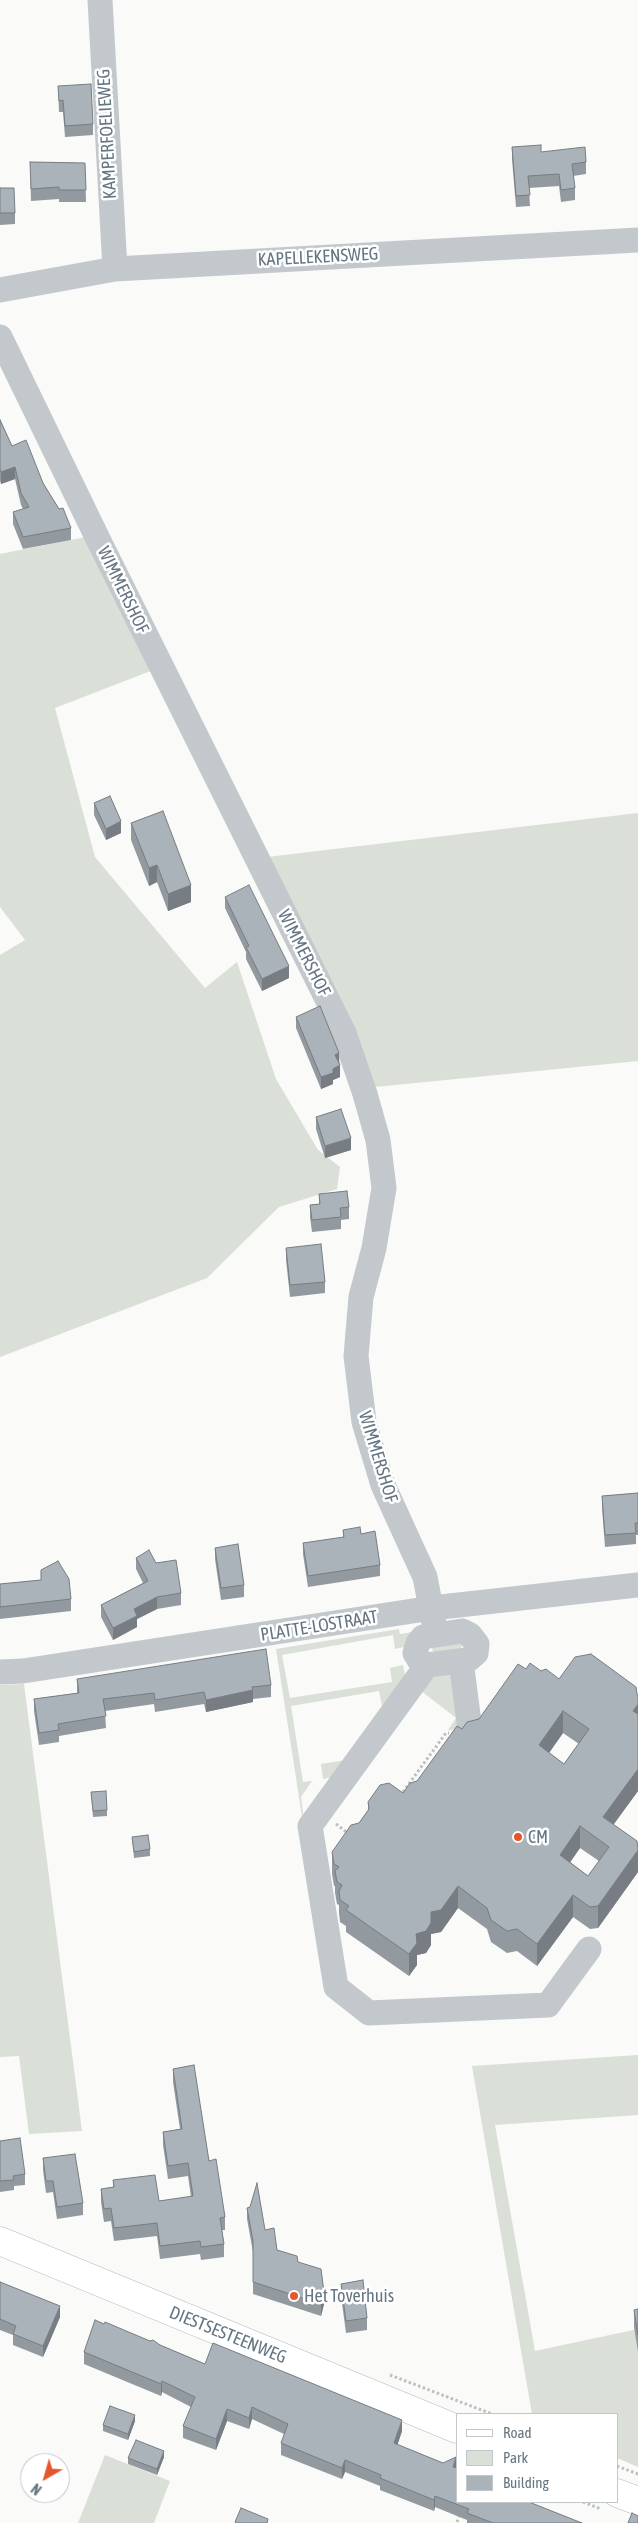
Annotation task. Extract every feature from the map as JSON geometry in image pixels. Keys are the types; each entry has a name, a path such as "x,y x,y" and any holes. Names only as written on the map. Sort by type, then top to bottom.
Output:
{"main road":[{"name":"DIESTSESTEENWEG","path":"0,2241 456,2429"},
{"path":"618,2493 638,2501"}],"street":[{"name":"KAMPERFOELIEWEG","path":"100,0 115,269"},
{"name":"KAPELLEKENSWEG","path":"0,290 115,269 638,240"},
{"name":"WIMMERSHOF","path":"0,337 100,544 344,1033 378,1140 384,1188 374,1248 361,1297 356,1356 364,1422 383,1485 425,1577 436,1634"},
{"name":"PLATTE-LOSTRAAT","path":"0,1672 23,1671 432,1608 638,1584"},
{"path":"462,1630 470,1635 477,1644 476,1653 468,1660 461,1661 427,1665 420,1661 415,1653 418,1643 423,1637 462,1630"},
{"path":"458,1732 461,1661"},
{"path":"427,1665 310,1826 336,1987 369,2013 548,2005 589,1949"}],"path":[{"path":"398,1799 458,1732"},
{"path":"392,1794 403,1802"},
{"path":"320,1812 355,1839"},
{"path":"350,1835 356,1828"},
{"path":"618,2466 638,2474"},
{"path":"457,2522 462,2508"}],"green space":[{"path":"96,535 161,667 55,708 95,857 205,988 237,962 276,1079 318,1150 340,1167 337,1189 279,1207 207,1278 0,1357 0,955 25,940 0,907 0,554"},
{"path":"638,813 638,1061 375,1087 267,857"},
{"path":"399,1629 400,1634 413,1632 409,1646 395,1649 393,1635 282,1655 290,1698 392,1682 390,1668 403,1665 406,1680 382,1706 379,1691 291,1706 303,1782 312,1781 301,1797 303,1823 276,1649"},
{"path":"456,1640 462,1645 461,1649 434,1653 432,1649 434,1644"},
{"path":"451,1674 462,1729 448,1730 456,1718 420,1690 430,1676"},
{"path":"24,1684 82,2131 29,2134 19,2056 0,2057 0,1685"},
{"path":"346,1760 338,1776 323,1779 321,1764"},
{"path":"638,2055 638,2115 495,2125 535,2351 638,2329 638,2467 618,2458 618,2413 532,2413 472,2066"},
{"path":"105,2455 170,2481 154,2523 78,2523"}],"building":[{"path":"91,84 93,124 65,126 63,100 59,101 58,86"},
{"path":"541,145 541,152 585,147 586,162 572,164 575,188 561,190 559,174 528,176 530,195 516,196 512,147"},
{"path":"30,162 85,163 86,190 59,190 59,187 31,189"},
{"path":"0,188 14,188 15,213 0,213"},
{"path":"0,420 12,446 26,440 43,483 59,509 63,508 71,528 23,537 13,512 29,507 21,493 15,467 1,472 0,469"},
{"path":"110,796 121,821 106,829 94,803"},
{"path":"163,811 191,885 168,894 157,865 149,868 131,823"},
{"path":"249,885 289,966 262,979 246,947 249,946 225,897"},
{"path":"320,1006 339,1053 335,1055 340,1065 333,1069 333,1073 321,1077 296,1017"},
{"path":"341,1109 351,1138 325,1146 316,1117"},
{"path":"347,1191 349,1207 340,1208 341,1217 312,1220 310,1205 320,1204 319,1194"},
{"path":"321,1244 325,1282 290,1285 286,1248"},
{"path":"638,1493 636,1533 605,1535 602,1496"},
{"path":"360,1527 361,1534 375,1531 380,1565 308,1576 303,1543 344,1537 343,1530"},
{"path":"238,1544 244,1585 221,1588 215,1548"},
{"path":"149,1550 156,1563 176,1560 181,1593 157,1597 134,1609 137,1616 113,1628 101,1605 148,1581 136,1558"},
{"path":"58,1561 69,1579 71,1599 0,1607 0,1584 41,1580 41,1570"},
{"path":"266,1649 271,1685 252,1687 253,1690 206,1700 204,1692 155,1700 154,1693 103,1699 106,1716 58,1724 59,1730 39,1733 34,1699 79,1693 77,1679"},
{"path":"591,1654 636,1687 638,1696 638,1704 633,1711 638,1714 638,1769 603,1817 637,1841 638,1850 598,1906 590,1907 573,1895 537,1944 517,1929 507,1931 491,1920 487,1908 458,1886 441,1910 431,1912 431,1923 426,1931 416,1934 417,1943 409,1954 346,1910 349,1906 340,1900 339,1891 342,1885 337,1882 335,1871 339,1867 334,1864 332,1852 351,1825 359,1823 369,1809 368,1802 380,1785 389,1783 403,1793 410,1783 417,1781 457,1726 462,1729 467,1722 479,1719 518,1664 526,1669 530,1663 541,1671 546,1669 559,1679 575,1657","holes":["563,1711 589,1729 564,1764 539,1745","580,1826 609,1847 588,1876 560,1855"]},
{"path":"106,1791 107,1810 93,1811 91,1792"},
{"path":"148,1835 150,1849 134,1852 132,1837"},
{"path":"194,2065 209,2161 216,2159 225,2217 220,2218 224,2244 201,2247 200,2241 160,2246 157,2223 114,2228 111,2208 104,2209 101,2189 114,2187 113,2180 155,2175 159,2201 193,2196 188,2163 168,2166 163,2132 182,2129 173,2069"},
{"path":"20,2138 25,2174 13,2176 14,2180 0,2181 0,2141"},
{"path":"75,2154 83,2203 57,2207 53,2181 46,2181 43,2158"},
{"path":"257,2183 265,2230 274,2228 277,2250 297,2256 298,2262 321,2269 324,2292 321,2304 253,2282 253,2241 247,2208 250,2207"},
{"path":"363,2280 367,2318 346,2321 341,2284"},
{"path":"0,2282 60,2306 43,2346 13,2334 16,2326 0,2319"},
{"path":"638,2309 638,2335 634,2310"},
{"path":"95,2320 104,2324 105,2322 150,2341 153,2340 160,2345 205,2364 213,2343 402,2420 394,2443 443,2463 456,2457 453,2467 456,2468 456,2503 532,2503 582,2523 493,2523 467,2513 469,2509 435,2496 434,2500 380,2478 381,2475 345,2460 342,2468 281,2443 288,2424 252,2407 249,2418 227,2409 216,2439 183,2426 195,2397 162,2381 161,2384 84,2352"},
{"path":"110,2406 135,2415 128,2434 103,2425"},
{"path":"136,2440 164,2451 157,2469 128,2458"},
{"path":"241,2508 268,2519 267,2523 235,2522"},
{"path":"632,2513 638,2516 638,2523 628,2523"}],"place":[{"name":"CM","path":"518,1837"},
{"name":"Het Toverhuis","path":"294,2296"}]}
